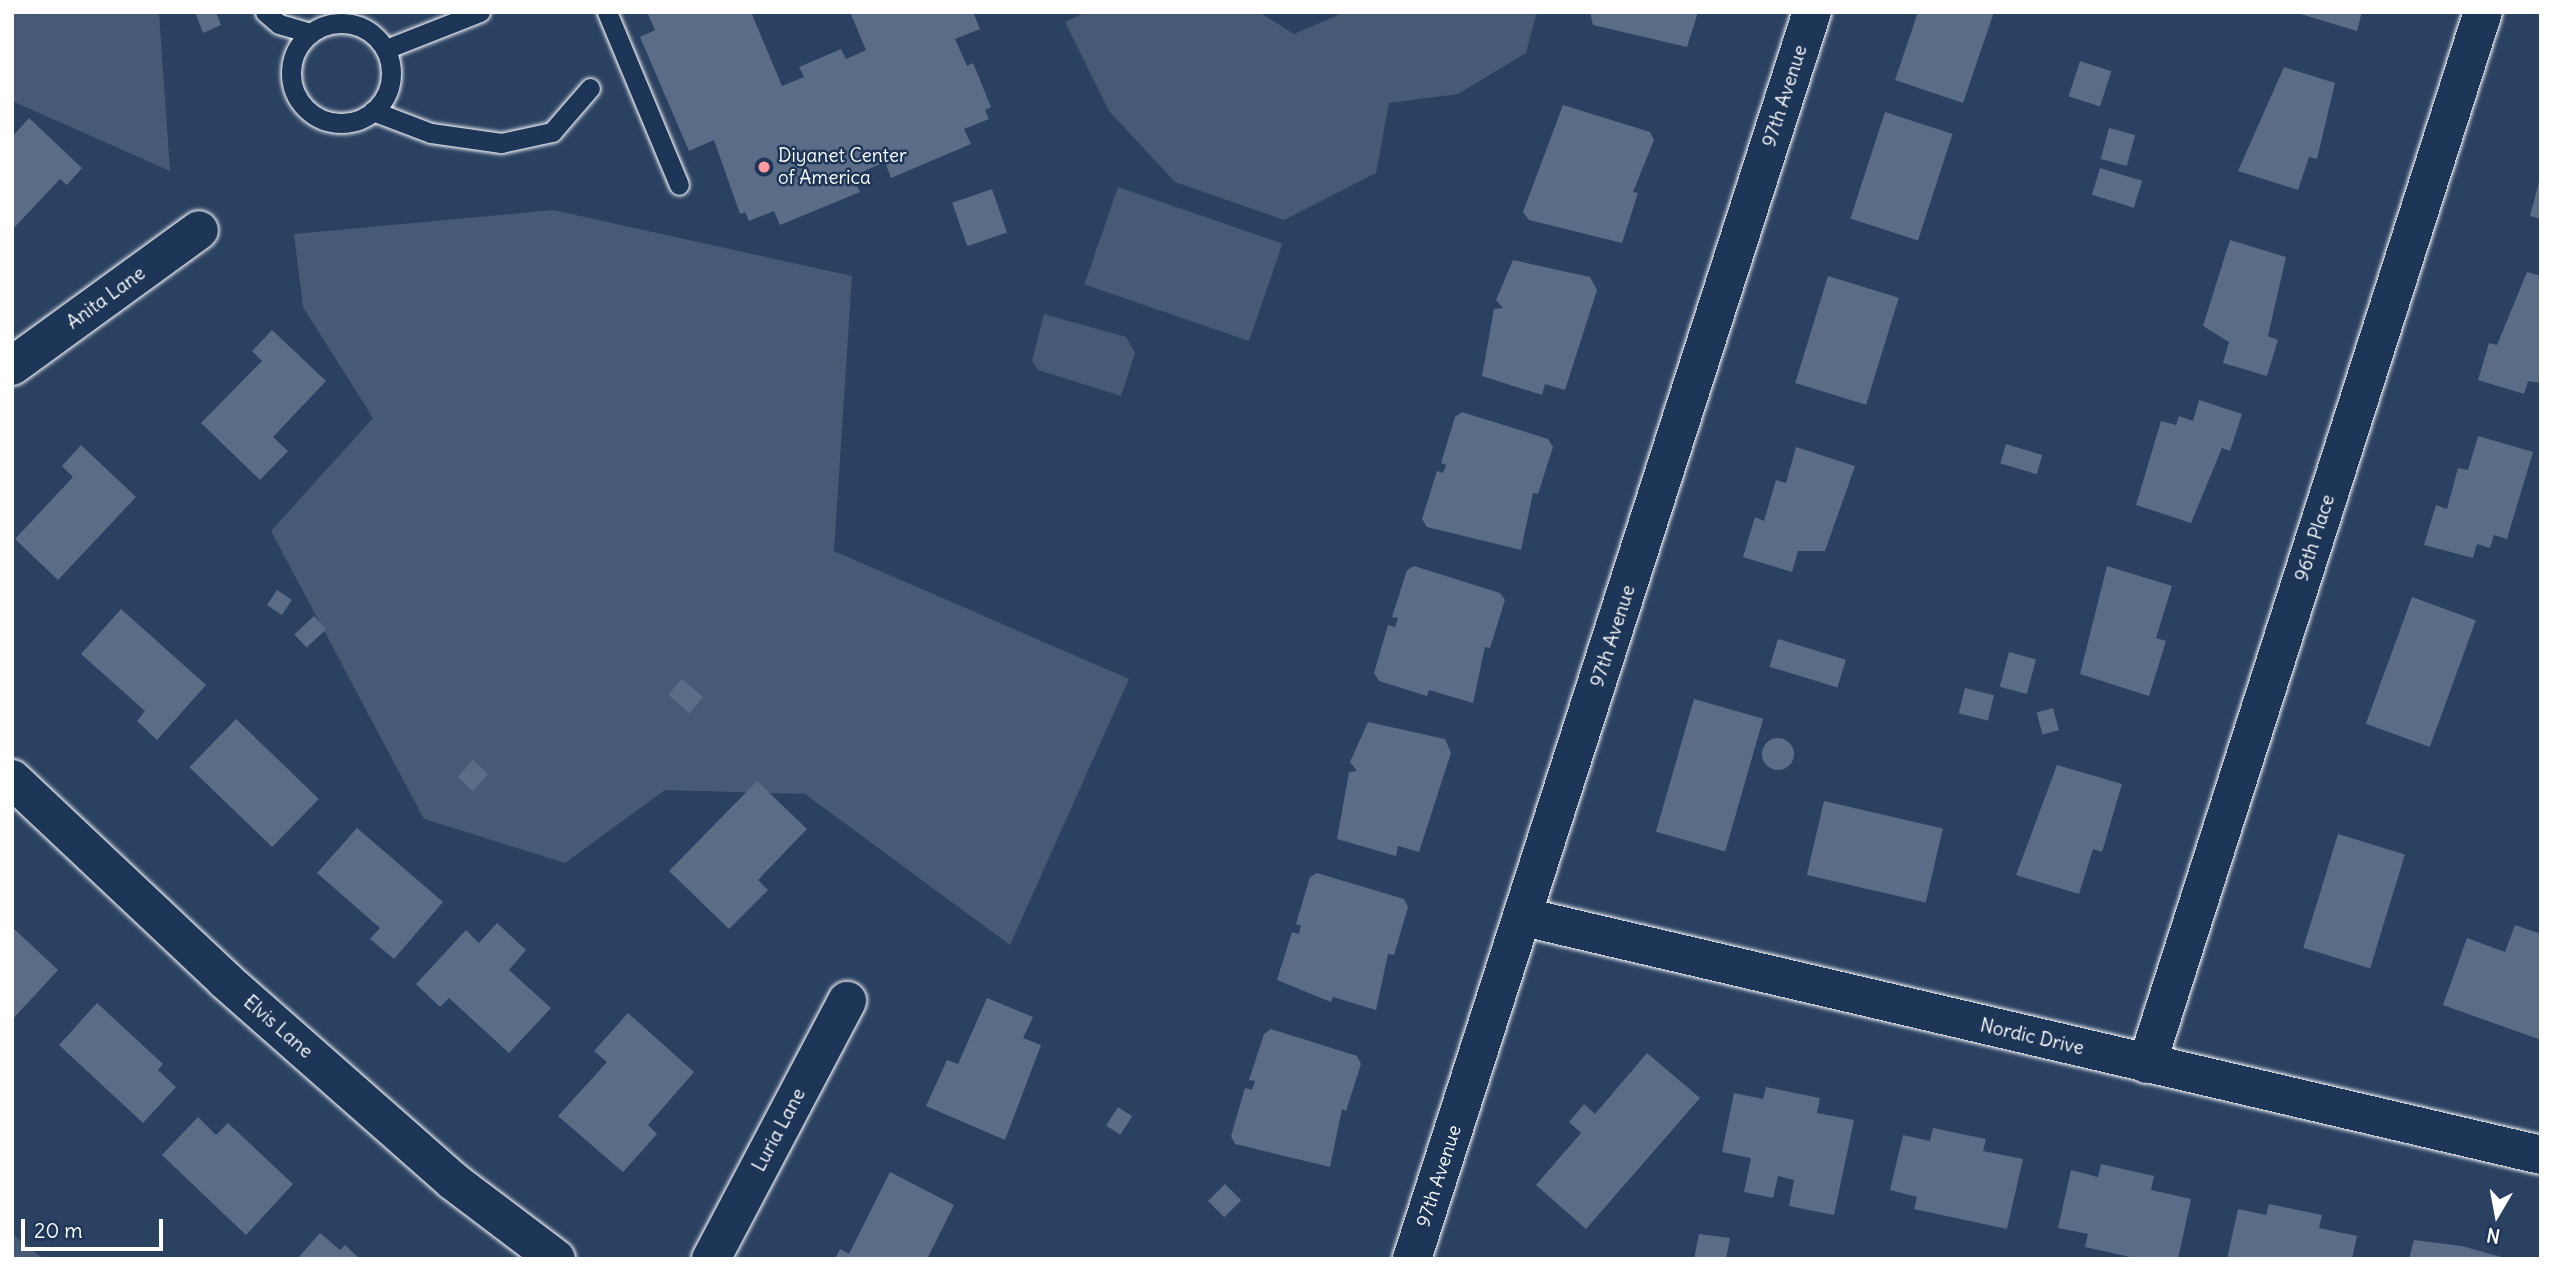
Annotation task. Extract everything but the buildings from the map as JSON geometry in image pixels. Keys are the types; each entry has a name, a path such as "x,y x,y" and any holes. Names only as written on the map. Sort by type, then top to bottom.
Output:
{"street":[{"name":"97th Avenue","path":"1412,1259 1524,917 1812,12"},
{"name":"96th Place","path":"2147,1063 2483,12"},
{"name":"Anita Lane","path":"12,366 199,230"},
{"name":"Elvis Lane","path":"12,779 225,980 453,1181 556,1259"},
{"name":"Nordic Drive","path":"1524,917 2541,1155"},
{"name":"Luria Lane","path":"711,1259 847,1001"}],"lane":[{"path":"265,12 279,24 311,33"},
{"path":"386,49 480,12"},
{"path":"607,12 679,185"},
{"path":"344,23 375,36 386,49 391,83 373,111 344,123 314,114 302,104 291,74 300,44 311,33 344,23"},
{"path":"373,111 431,134 501,143 552,132 590,88"}],"shaded area":[{"path":"12,12 159,12 170,171 12,101"},
{"path":"1086,12 1259,12 1294,34 1345,12 1537,12 1526,53 1458,94 1389,103 1376,173 1284,220 1175,182 1109,111 1065,22"},
{"path":"1118,187 1283,244 1249,341 1084,284"},
{"path":"553,210 852,276 834,551 1129,679 1010,945 805,794 665,790 565,863 424,819 271,531 373,418 303,307 294,234"},
{"path":"1044,314 1126,337 1135,353 1121,396 1038,370 1032,361"},
{"path":"12,1234 44,1259 12,1259"}],"place":[{"name":"Diyanet Center of America","path":"764,167"}]}
